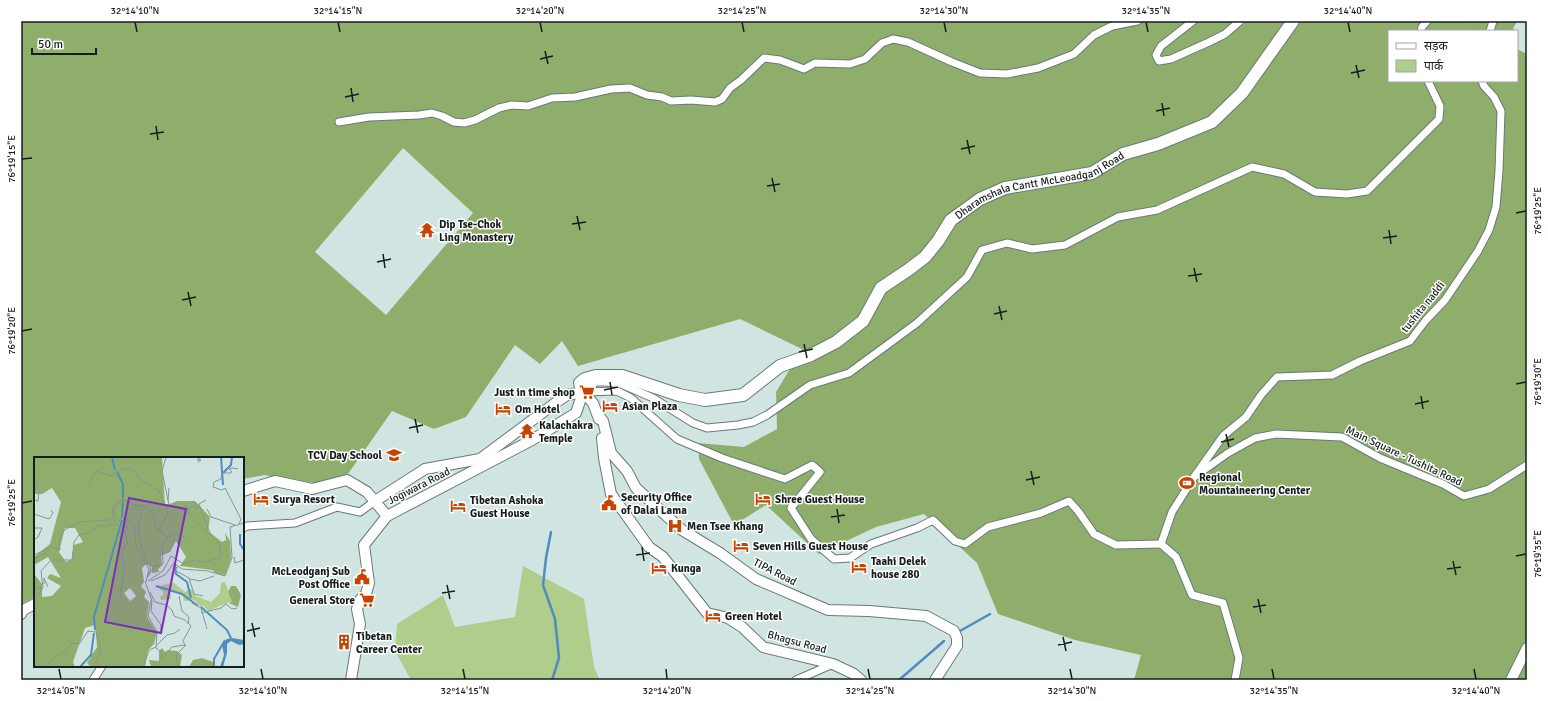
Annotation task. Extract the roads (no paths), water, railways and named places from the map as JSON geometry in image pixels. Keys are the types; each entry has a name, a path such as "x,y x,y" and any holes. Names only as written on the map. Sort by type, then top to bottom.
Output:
{"main road":[{"name":"Dharamshala Cantt McLeoadganj Road","path":"583,392 580,383 585,379 596,376 622,376 679,395 705,400 743,395 780,366 811,356 836,342 862,321 881,288 925,257 938,241 951,220 980,199 1005,188 1092,173 1123,154 1158,144 1212,122 1242,93 1293,21"}],"street":[{"path":"339,122 369,117 419,116 432,113 454,122 464,123 475,120 499,108 512,105 528,106 552,98 574,97 611,89 630,88 647,95 662,97 671,101 691,100 715,102 722,99 730,88 741,80 764,58 780,60 804,69 815,63 850,64 865,59 882,44 893,39 908,42 980,73 1007,74 1038,68 1074,54 1094,35 1112,26 1137,21"},
{"path":"1193,21 1161,46 1156,55 1159,61 1171,59 1209,42 1225,34 1240,21"},
{"path":"1421,30 1427,21"},
{"path":"583,392 583,387 597,382 621,384 653,398 693,423 707,428 753,422 810,385 849,373 911,328 967,277 982,250 1007,243 1032,249 1065,245 1118,217 1157,210 1252,167 1284,174 1315,192 1347,194 1367,191 1439,119 1440,106 1428,82"},
{"name":"tushita naddi","path":"1194,477 1223,436 1246,417 1261,395 1277,377 1332,375 1360,361 1410,341 1426,320 1445,300 1481,246 1489,230 1496,207 1501,111 1482,82"},
{"path":"244,528 296,522 337,507 360,512 425,469 480,458 567,395 583,392 617,391 631,398 678,440 722,458 785,479 812,465 820,472 791,508 811,539 834,559 850,558 871,544 917,528 933,520 955,541 966,544 988,527 1041,513 1068,501 1078,511 1094,534 1116,545 1161,544 1176,557 1192,595 1223,604 1239,658 1235,680"},
{"name":"Bhagsu Road","path":"583,392 593,404 602,426 604,458 611,494 649,547 663,557 706,613 728,618 742,627 762,647 833,664 854,674 861,680"},
{"name":"Jogiwara Road","path":"351,680 360,624 357,609 360,600 366,594 369,583 364,545 387,516 532,440 576,413 583,392"},
{"name":"TIPA Road","path":"597,414 603,421 611,453 627,471 636,488 682,530 720,553 756,579 828,610 869,611 926,616 954,631 957,638 957,646 935,680"},
{"name":"Main Square - Tushita Road","path":"1161,544 1172,512 1194,477 1228,453 1255,438 1276,434 1342,437 1380,458 1443,484 1464,496 1489,489 1527,465"},
{"path":"244,491 275,481 312,489 347,480 367,492 387,516"},
{"path":"21,614 23,610 34,604"},
{"path":"1510,680 1527,648"},
{"path":"796,680 833,664"},
{"path":"94,680 101,667"}],"waterway":[{"path":"551,532 543,585 555,619 559,658 552,680"},
{"path":"960,631 990,614"},
{"path":"899,680 944,641"}],"place":[{"name":"Dip Tse-Chok Ling Monastery","path":"427,230"},
{"name":"Just in time shop","path":"587,392"},
{"name":"Asian Plaza","path":"610,406"},
{"name":"Om Hotel","path":"503,409"},
{"name":"Kalachakra Temple","path":"527,431"},
{"name":"TCV Day School","path":"394,455"},
{"name":"Regional Mountaineering Center","path":"1187,483"},
{"name":"Surya Resort","path":"261,499"},
{"name":"Shree Guest House","path":"763,499"},
{"name":"Security Office of Dalai Lama","path":"609,503"},
{"name":"Tibetan Ashoka Guest House","path":"458,506"},
{"name":"Men Tsee Khang","path":"675,526"},
{"name":"Seven Hills Guest House","path":"741,546"},
{"name":"Taahi Delek house 280","path":"859,567"},
{"name":"Kunga","path":"659,568"},
{"name":"McLeodganj Sub Post Office","path":"362,577"},
{"name":"General Store","path":"367,600"},
{"name":"Green Hotel","path":"713,616"},
{"name":"Tibetan Career Center","path":"344,642"}]}
